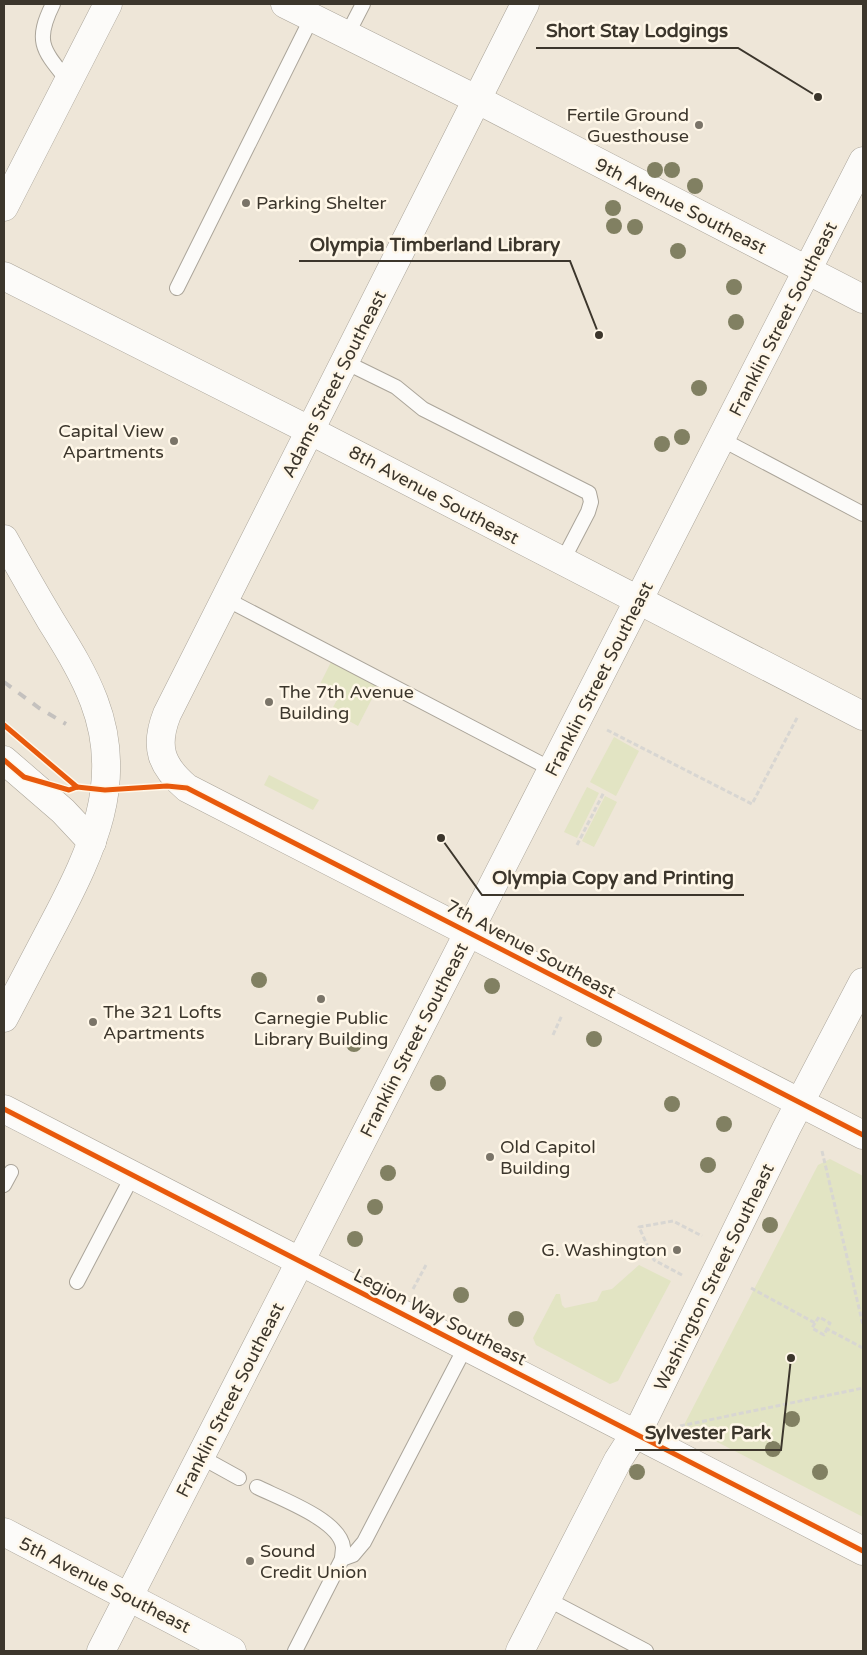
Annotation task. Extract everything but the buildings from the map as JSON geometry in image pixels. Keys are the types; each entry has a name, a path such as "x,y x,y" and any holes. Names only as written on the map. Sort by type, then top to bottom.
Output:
{"street":[{"path":"4,207 108,4"},
{"name":"9th Avenue Southeast","path":"285,4 863,299"},
{"name":"Adams Street Southeast","path":"167,767 161,753 162,727 525,4"},
{"name":"Franklin Street Southeast","path":"102,1651 640,601 863,161"},
{"name":"8th Avenue Southeast","path":"4,276 311,431 863,716"},
{"path":"4,539 81,670 95,702 103,730 106,776 102,809 92,842 79,874 4,1018"},
{"path":"4,760 63,811 92,842"},
{"name":"7th Avenue Southeast","path":"167,767 172,775 187,788 863,1135"},
{"name":"Washington Street Southeast","path":"520,1651 618,1460 652,1404 800,1102 863,982"},
{"name":"Legion Way Southeast","path":"4,1109 863,1551"},
{"name":"5th Avenue Southeast","path":"4,1532 232,1651"}],"lane":[{"path":"54,4 47,17 42,36 47,56 68,81"},
{"path":"347,35 363,4"},
{"path":"177,288 312,17"},
{"path":"345,362 396,387 423,409 589,493 591,502 588,512 562,562"},
{"path":"721,439 863,514"},
{"path":"226,599 553,770"},
{"path":"4,1185 11,1172"},
{"path":"77,1282 133,1175"},
{"path":"342,1559 353,1555 364,1542 466,1346"},
{"path":"201,1457 239,1478"},
{"path":"257,1487 324,1522 337,1534 343,1546 342,1559 295,1651"},
{"path":"547,1599 646,1651"}],"path":[{"path":"607,730 752,804 798,716"},
{"path":"577,845 604,792"},
{"path":"553,1035 562,1015"},
{"path":"822,1151 863,1325"},
{"path":"682,1275 654,1260 639,1227 673,1221 702,1236"},
{"path":"413,1289 426,1265"},
{"path":"751,1288 815,1323"},
{"path":"819,1317 830,1323 827,1329 824,1335 812,1328 819,1317"},
{"path":"827,1329 863,1348"},
{"path":"679,1426 863,1388"}],"green space":[{"path":"332,660 379,685 358,726 331,711 340,694 320,684"},
{"path":"614,737 639,751 616,796 590,782"},
{"path":"269,775 319,800 313,810 264,785"},
{"path":"587,787 599,793 577,838 564,832"},
{"path":"605,796 617,802 594,847 582,841"},
{"path":"830,1159 863,1176 863,1517 684,1425 818,1165"},
{"path":"639,1265 671,1281 618,1381 610,1384 536,1345 533,1338 556,1294 560,1294 562,1305 565,1308 597,1301 602,1291 612,1289"}],"railway":[{"path":"4,682 39,708 66,724"}],"cycle path":[{"path":"4,725 77,787"},
{"path":"4,760 24,777 69,790 77,787 105,790 167,786 187,788 863,1135"},
{"path":"4,1109 863,1551"}],"place":[{"name":"Short Stay Lodgings","path":"818,97"},
{"name":"Fertile Ground Guesthouse","path":"699,125"},
{"name":"Parking Shelter","path":"246,203"},
{"name":"Olympia Timberland Library","path":"599,335"},
{"name":"Capital View Apartments","path":"174,441"},
{"name":"The 7th Avenue Building","path":"269,702"},
{"name":"Olympia Copy and Printing","path":"441,838"},
{"name":"Carnegie Public Library Building","path":"321,999"},
{"name":"The 321 Lofts Apartments","path":"93,1022"},
{"name":"Old Capitol Building","path":"490,1157"},
{"name":"G. Washington","path":"677,1250"},
{"name":"Sylvester Park","path":"791,1358"},
{"name":"Sound Credit Union","path":"250,1561"}]}
